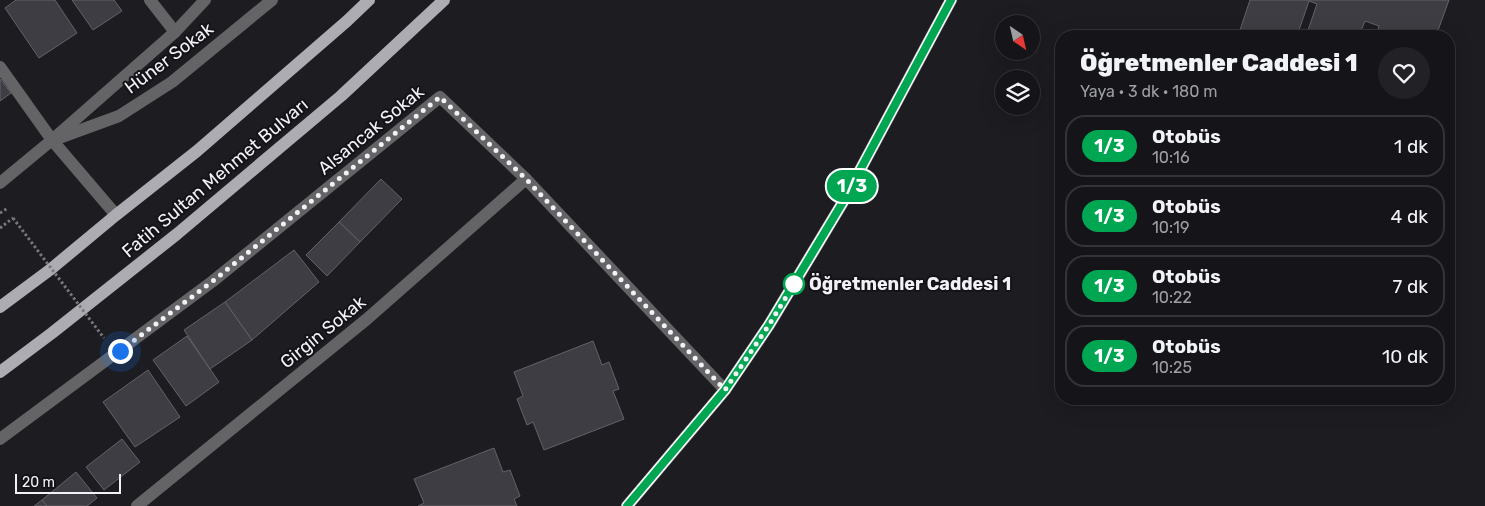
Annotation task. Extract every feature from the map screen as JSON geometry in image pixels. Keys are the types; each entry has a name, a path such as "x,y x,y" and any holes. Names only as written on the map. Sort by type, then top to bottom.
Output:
{"main road":[{"name":"Fatih Sultan Mehmet Bulvarı","path":"0,307 52,269 197,151 369,0"},
{"name":"Fatih Sultan Mehmet Bulvarı","path":"0,372 178,234 341,96 444,0"},
{"path":"627,506 725,390 769,325 843,202 951,0"}],"street":[{"path":"150,0 175,32"},
{"path":"0,183 175,32 205,0"},
{"name":"Hüner Sokak","path":"52,140 119,116 172,82 272,0"},
{"path":"0,67 52,140 116,215"},
{"name":"Alsancak Sokak","path":"0,438 213,281 440,97 526,179 725,390"},
{"name":"Girgin Sokak","path":"137,506 367,319 526,179"}],"path":[{"path":"0,228 13,218 104,338"}],"building":[{"path":"16,0 55,0 77,33 39,58 5,8"},
{"path":"72,0 114,0 122,11 93,30"},
{"path":"1250,0 1449,0 1438,30 1378,30 1379,26 1365,21 1361,30 1308,30 1317,4 1309,1 1299,30 1240,30"},
{"path":"0,79 11,93 0,101"},
{"path":"381,179 402,199 360,242 339,222"},
{"path":"339,222 360,242 327,276 306,255"},
{"path":"294,250 319,282 252,340 225,302"},
{"path":"225,302 252,340 210,369 184,330"},
{"path":"187,336 219,382 186,406 153,360"},
{"path":"593,341 602,365 609,362 619,389 613,391 624,419 544,450 533,422 527,425 517,399 523,396 514,372"},
{"path":"148,370 180,417 135,447 103,402"},
{"path":"122,439 140,462 104,490 86,467"},
{"path":"494,448 503,472 510,470 520,496 514,499 517,506 418,506 424,503 414,479"},
{"path":"76,472 97,498 87,506 47,506 42,500"},
{"path":"42,500 47,506 34,506"}],"bus line":[{"name":"1/3","path":"627,506 725,390 769,325 843,202 951,0"}],"place":[{"name":"Öğretmenler Caddesi 1","path":"794,284"}],"route":[{"path":"120,351 213,281 440,97 526,179 725,390 794,284"}]}
